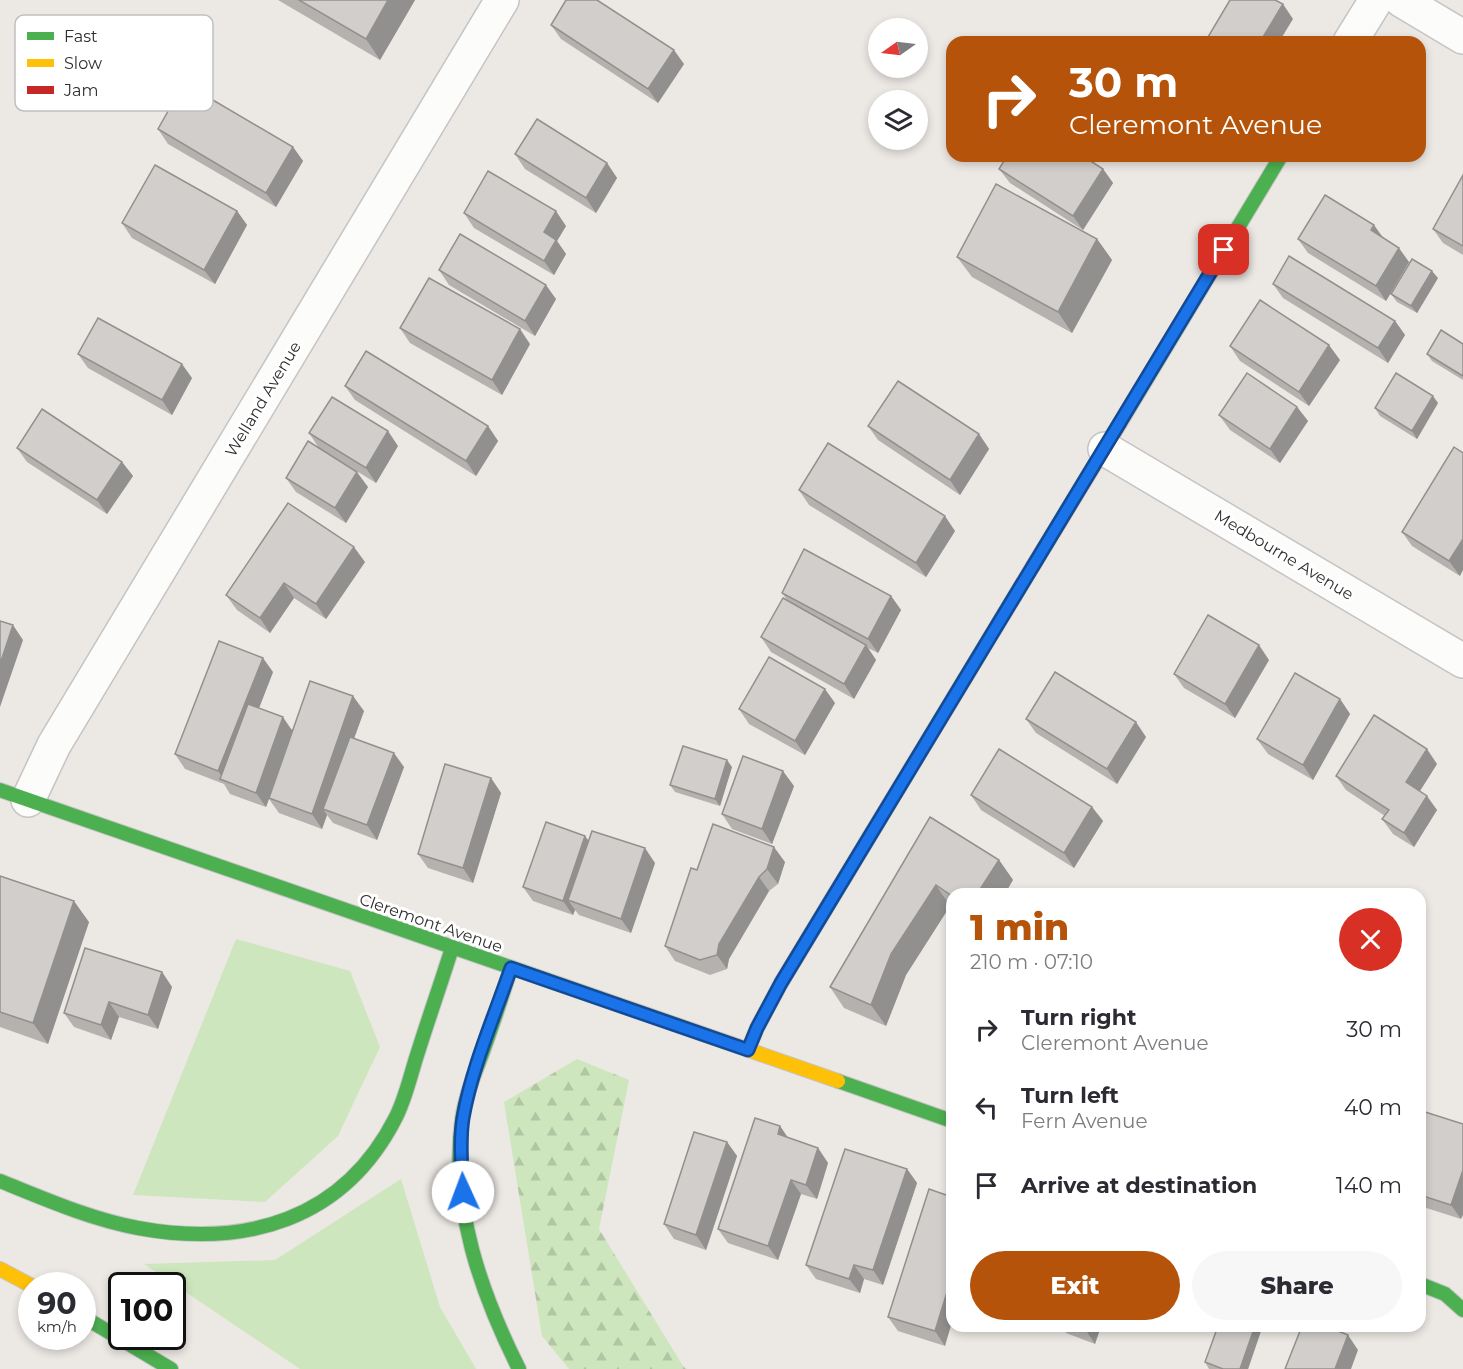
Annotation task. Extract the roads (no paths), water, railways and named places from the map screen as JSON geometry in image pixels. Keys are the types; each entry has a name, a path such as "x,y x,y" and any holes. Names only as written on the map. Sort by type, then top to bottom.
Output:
{"main road":[{"path":"748,1050 781,983 1277,162"},
{"name":"Cleremont Avenue","path":"14,795 946,1119"},
{"path":"0,1181 95,1216 136,1227 172,1233 236,1233 265,1228 295,1219 321,1205 345,1187 364,1167 381,1143 397,1115 452,948"},
{"path":"511,968 472,1082 462,1119 461,1154 467,1228 475,1263 486,1295 519,1369"},
{"path":"0,1269 18,1279"},
{"path":"1426,1286 1445,1294 1463,1310"},
{"path":"96,1324 171,1369"}],"street":[{"name":"Welland Avenue","path":"14,795 54,745 502,0"},
{"path":"1354,36 1376,0"},
{"path":"1401,0 1463,37"},
{"name":"Medbourne Avenue","path":"1105,449 1463,661"}]}
